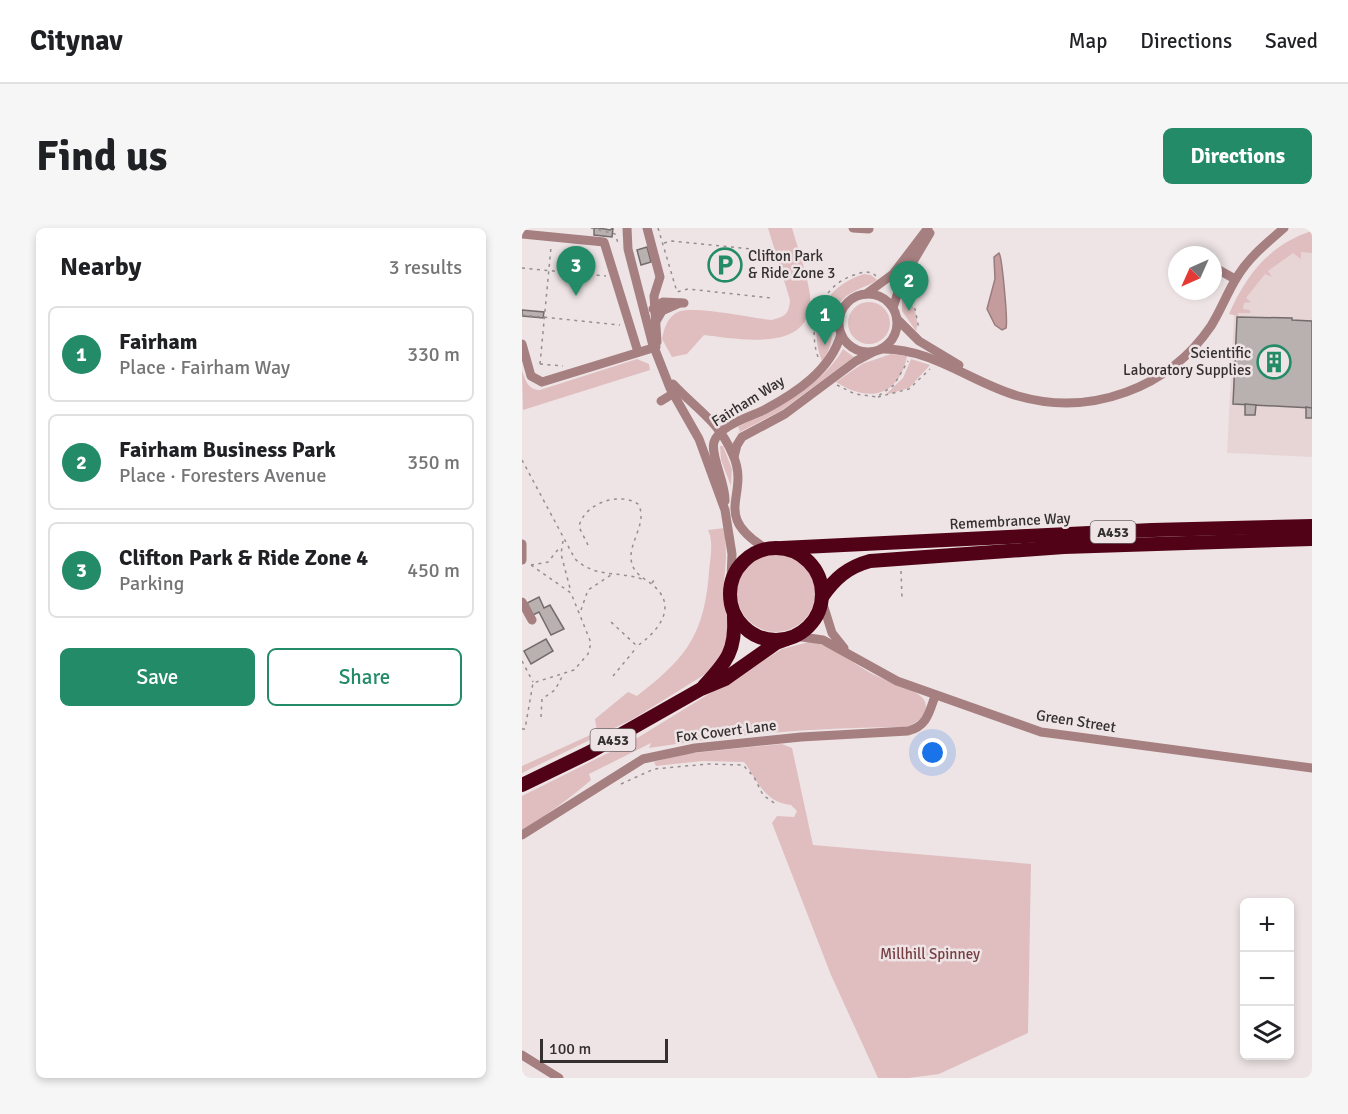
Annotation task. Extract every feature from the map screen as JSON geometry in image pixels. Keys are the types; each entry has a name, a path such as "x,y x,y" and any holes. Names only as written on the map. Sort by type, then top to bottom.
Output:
{"highway":[{"name":"Remembrance Way","path":"782,548 1152,530 1312,526"},
{"name":"Remembrance Way","path":"822,599 832,582 847,570 870,561 1064,547 1312,538"},
{"path":"782,548 795,552 811,564 821,583 822,599 810,626 791,638 762,638 741,625 734,615 729,597 731,580 744,560 765,549 782,548"},
{"name":"A453","path":"701,690 729,656 735,633 734,615"},
{"name":"A453","path":"522,785 590,752 725,679 776,643 791,638"}],"street":[{"path":"646,228 659,272 651,322"},
{"path":"853,228 869,230"},
{"path":"893,308 898,290 930,228"},
{"path":"930,228 893,274 867,294 856,297 844,308 839,323 841,334 857,350 909,351 937,360 1018,396 1056,402 1090,402 1137,389 1174,366 1201,338 1235,279 1258,251 1282,230 1293,228"},
{"path":"630,230 628,249 665,374 699,439 725,510 731,545 731,580"},
{"path":"522,234 604,242 638,352"},
{"path":"1222,272 1235,279"},
{"path":"637,280 647,287 658,284"},
{"path":"867,294 879,296 893,308 897,319 914,336 980,377 983,382"},
{"path":"651,322 662,311 684,302 663,302 654,308"},
{"path":"878,351 892,340 897,319"},
{"name":"Fairham Way","path":"725,510 724,484 713,447 714,441 721,433 779,401 814,376 835,353 841,334"},
{"path":"522,344 531,376 542,382 656,347"},
{"name":"Fairham Way","path":"734,457 736,446 742,437 785,414 856,362 878,351"},
{"path":"665,374 680,392 701,408 721,433 734,457 737,470 734,508 736,522 750,539 765,549"},
{"path":"661,401 674,393"},
{"path":"522,544 522,560"},
{"name":"Green Street","path":"822,599 832,633 850,655"},
{"path":"522,602 532,620"},
{"name":"Green Street","path":"791,638 823,640 883,674 935,696 1041,732 1312,768"},
{"name":"Fox Covert Lane","path":"522,835 643,759 695,748 801,737 908,731 916,729 925,722 935,696"},
{"path":"522,1055 559,1078"}],"path":[{"path":"658,228 677,292 688,290 771,298"},
{"path":"540,364 552,236"},
{"path":"663,244 672,241 761,250"},
{"path":"522,268 607,276 615,274"},
{"path":"820,361 813,333 817,313 823,299 838,283 850,276 867,272 878,278"},
{"path":"898,290 907,295 915,309 919,329 914,336"},
{"path":"522,315 629,324"},
{"path":"877,397 888,390 901,376 909,351"},
{"path":"528,364 562,366"},
{"path":"836,384 855,394 887,397 909,389 932,364"},
{"path":"522,460 563,540 584,568 645,580"},
{"path":"588,545 579,528 588,511 602,503 619,499 637,502 641,512 631,559 635,571 660,593 665,612 662,624 637,646 613,676"},
{"path":"563,540 548,562 539,565 529,564 571,593"},
{"path":"533,683 563,675 581,664 591,647 580,612 571,593 560,546"},
{"path":"901,569 902,598"},
{"path":"580,612 588,590 612,575"},
{"path":"651,584 656,577"},
{"path":"611,622 637,646"},
{"path":"522,661 533,683 525,729 522,729"},
{"path":"541,717 543,699 555,690 563,675"},
{"path":"617,783 654,769 737,764 743,765 754,777 763,795 777,805"}],"shaded area":[{"path":"1312,236 1312,457 1227,453 1234,316 1252,277"},
{"path":"999,253 1006,314 1006,328 1002,330 995,325 987,309 995,279 994,257"}],"green space":[{"path":"768,228 792,228 810,295 808,314 800,327 788,335 772,339 736,339 704,335 687,354 672,357 662,339 669,320 678,312 709,311 771,320 780,318 787,312 790,300"},
{"path":"1312,231 1312,253 1301,252 1301,259 1293,253 1268,271 1272,277 1265,274 1246,298 1251,302 1244,303 1243,309 1250,310 1250,313 1238,313 1238,316 1229,314 1243,286 1261,263 1284,244"},
{"path":"864,274 871,275 877,280 847,296 838,306 830,344 822,361 817,333 822,308 838,287"},
{"path":"902,293 915,311 916,331 902,311"},
{"path":"869,302 877,303 884,308 889,315 889,331 884,338 877,343 869,344 861,343 854,338 849,331 848,323 849,315 854,308 861,303"},
{"path":"843,349 854,357 782,410 736,434 740,431 738,427 796,395 823,375"},
{"path":"891,354 907,356 903,370 889,388 870,394 859,393 836,382 862,364"},
{"path":"637,359 649,364 650,370 523,410 522,370 530,386 540,390"},
{"path":"911,359 930,365 909,388 885,395 903,378"},
{"path":"720,446 723,446 732,469 731,486 721,460"},
{"path":"725,528 726,558 723,597 729,620 728,644 712,670 633,719 522,773 522,766 597,732 595,719 628,692 637,696 680,657 690,644 703,613 711,551 708,530"},
{"path":"776,554 791,557 808,571 815,593 812,608 798,625 776,632 761,629 744,615 737,593 740,578 754,561"},
{"path":"809,642 828,647 870,673 917,693 926,705 924,713 919,720 907,727 777,732 649,748 651,743 589,774 591,780 583,787 522,830 522,796 634,740 782,649"},
{"name":"Millhill Spinney","path":"782,744 792,748 813,845 1031,864 1028,1033 939,1074 909,1078 878,1078 831,975 772,823 777,816 794,817 797,811 791,805 774,800 768,795 744,762 702,761 656,766 654,762 683,754"}],"building":[{"path":"594,228 610,230 613,228 612,237 594,235"},
{"path":"647,247 651,262 641,265 637,250"},
{"path":"522,310 544,312 543,318 522,316"},
{"name":"Scientific Laboratory Supplies","path":"1237,317 1292,318 1292,320 1312,321 1312,408 1233,404"},
{"path":"1245,404 1256,405 1255,415 1245,415"},
{"path":"1306,407 1312,408 1312,418 1306,418"},
{"path":"539,597 544,608 550,605 564,629 551,635 539,612 533,615 527,603"},
{"path":"546,639 553,651 531,664 524,651"}],"place":[{"name":"Clifton Park & Ride Zone 3","path":"725,265"},
{"name":"Clifton Park & Ride Zone 4","path":"576,296"},
{"name":"Fairham Business Park","path":"909,311"},
{"name":"Fairham","path":"825,345"},
{"name":"Scientific Laboratory Supplies","path":"1274,362"}]}
